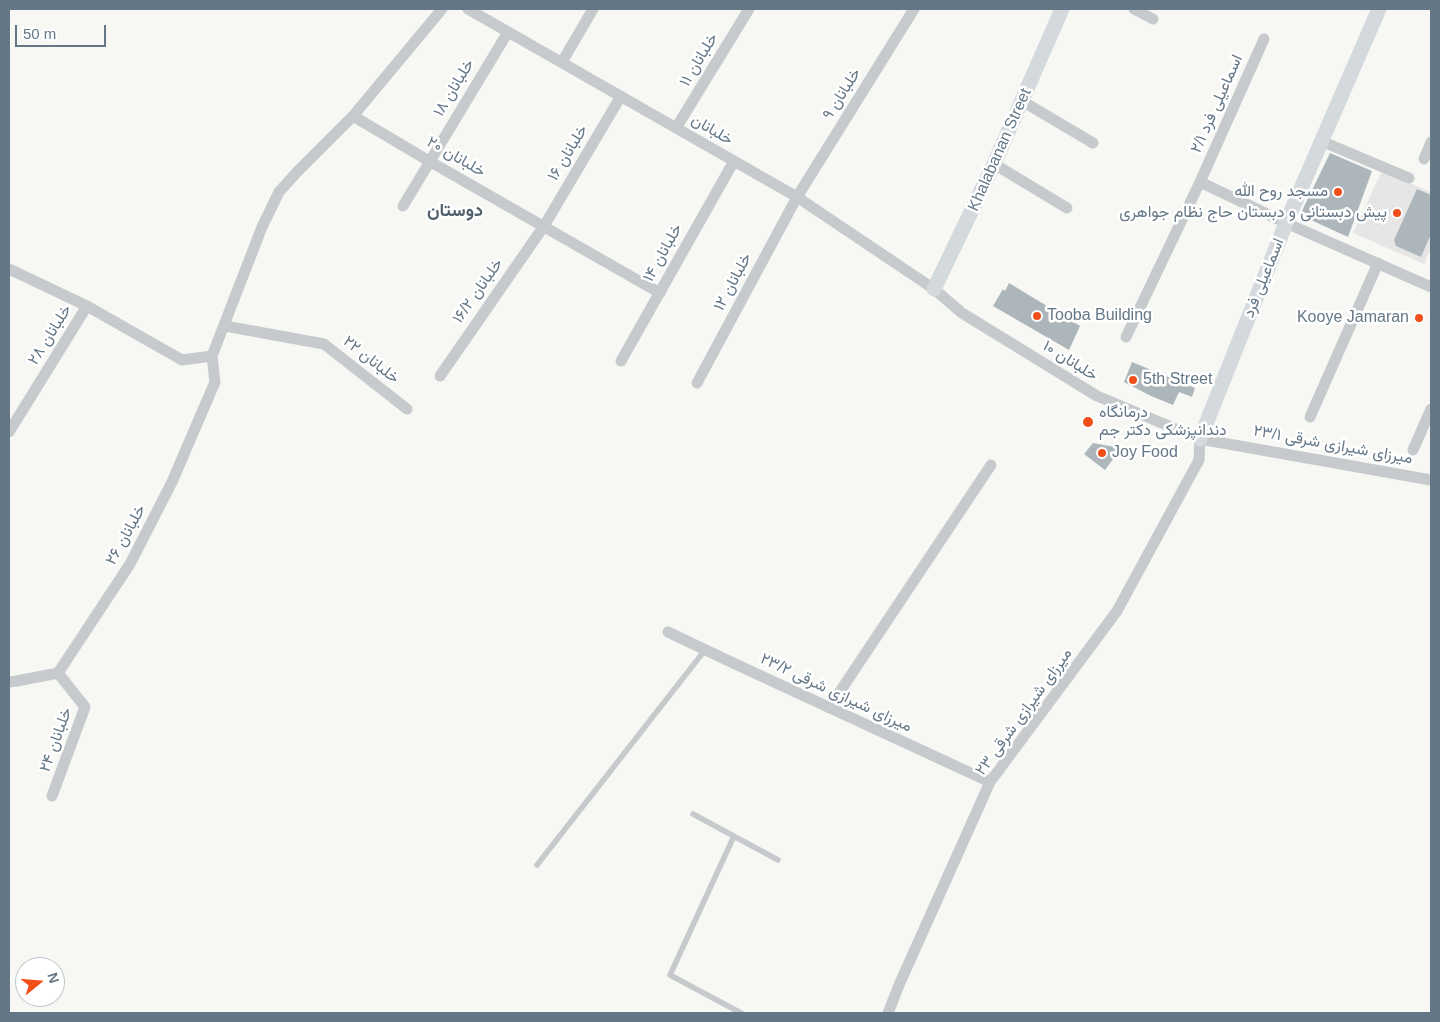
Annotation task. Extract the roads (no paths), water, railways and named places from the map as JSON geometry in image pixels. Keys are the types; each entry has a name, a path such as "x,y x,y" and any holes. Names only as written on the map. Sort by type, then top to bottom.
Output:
{"street":[{"path":"9,269 87,306 182,360 212,356 262,227 279,192 353,116 442,9"},
{"name":"خلبانان","path":"468,9 797,197 934,289"},
{"path":"562,62 593,9"},
{"name":"۱۱ خلبانان","path":"676,128 749,9"},
{"name":"۹ خلبانان","path":"797,197 914,9"},
{"name":"Khalabanan Street","path":"934,289 994,164 1062,9"},
{"path":"1134,9 1153,19"},
{"name":"اسماعیلی فرد","path":"1200,439 1286,223 1379,9"},
{"name":"۱۸ خلبانان","path":"403,206 508,32"},
{"name":"۲/۱ اسماعیلی فرد","path":"1126,337 1200,182 1264,39"},
{"name":"۱۶ خلبانان","path":"544,226 621,96"},
{"path":"1022,100 1093,142"},
{"name":"۲۰ خلبانان","path":"353,116 660,293"},
{"path":"1321,141 1409,178"},
{"path":"1424,159 1431,142"},
{"name":"۱۴ خلبانان","path":"621,361 734,161"},
{"path":"994,164 1068,208"},
{"path":"1200,182 1286,223 1378,263 1430,283"},
{"name":"۱۲ خلبانان","path":"697,383 797,197"},
{"name":"۱۶/۲ خلبانان","path":"440,376 544,226"},
{"path":"1310,417 1378,263"},
{"name":"۱۰ خلبانان","path":"934,289 962,313 1097,396 1200,439"},
{"name":"۲۸ خلبانان","path":"9,432 87,306"},
{"name":"۲۲ خلبانان","path":"225,326 324,344 407,409"},
{"name":"۲۶ خلبانان","path":"58,673 130,564 172,482 215,382 212,356"},
{"path":"1413,450 1431,409"},
{"name":"۲۳/۱ میرزای شیرازی شرقی","path":"1200,439 1431,480"},
{"name":"۲۳ میرزای شیرازی شرقی","path":"888,1013 990,782 1118,611 1199,460 1200,439"},
{"path":"829,708 991,465"},
{"name":"۲۳/۲ میرزای شیرازی شرقی","path":"668,632 990,782"},
{"path":"9,682 58,673"},
{"name":"۲۴ خلبانان","path":"52,796 86,707 58,673"}],"lane":[{"path":"537,865 705,650"},
{"path":"693,814 778,860"},
{"path":"734,836 670,975 741,1013"}],"place":[{"name":"مسجد روح الله","path":"1338,192"},
{"name":"پیش دبستانی و دبستان حاج نظام جواهری","path":"1397,213"},
{"name":"Tooba Building","path":"1037,316"},
{"name":"Kooye Jamaran","path":"1419,318"},
{"name":"5th Street","path":"1133,380"},
{"name":"درمانگاه دندانپزشکی دکتر جم","path":"1088,422"},
{"name":"Joy Food","path":"1102,453"}],"district":[{"name":"دوستان","path":"455,211"}]}
